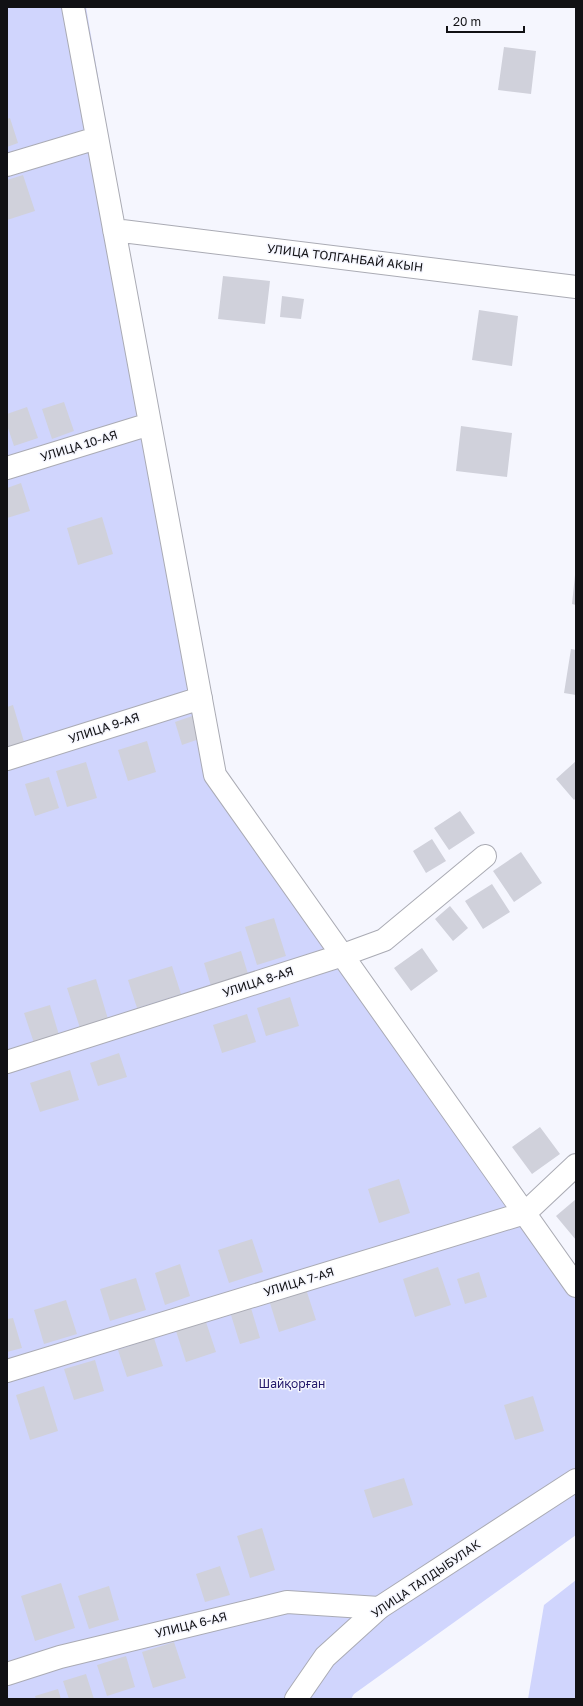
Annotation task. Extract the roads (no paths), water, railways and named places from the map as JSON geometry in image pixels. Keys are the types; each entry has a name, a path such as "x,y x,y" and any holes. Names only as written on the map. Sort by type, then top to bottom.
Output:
{"street":[{"path":"73,7 215,775 576,1286"},
{"path":"7,165 97,138"},
{"name":"УЛИЦА ТОЛГАНБАЙ АКЫН","path":"114,230 576,287"},
{"name":"УЛИЦА 10-АЯ","path":"7,468 150,424"},
{"name":"УЛИЦА 9-АЯ","path":"7,759 201,698"},
{"name":"УЛИЦА 8-АЯ","path":"7,1062 342,955 384,940 485,856"},
{"name":"УЛИЦА 7-АЯ","path":"7,1371 525,1213 576,1165"},
{"name":"УЛИЦА ТАЛДЫБУЛАК","path":"296,1699 325,1657 379,1608 576,1480"},
{"name":"УЛИЦА 6-АЯ","path":"7,1674 60,1657 287,1602 379,1608"}],"park label":[{"name":"Шайқорған","path":"292,1384"}]}
